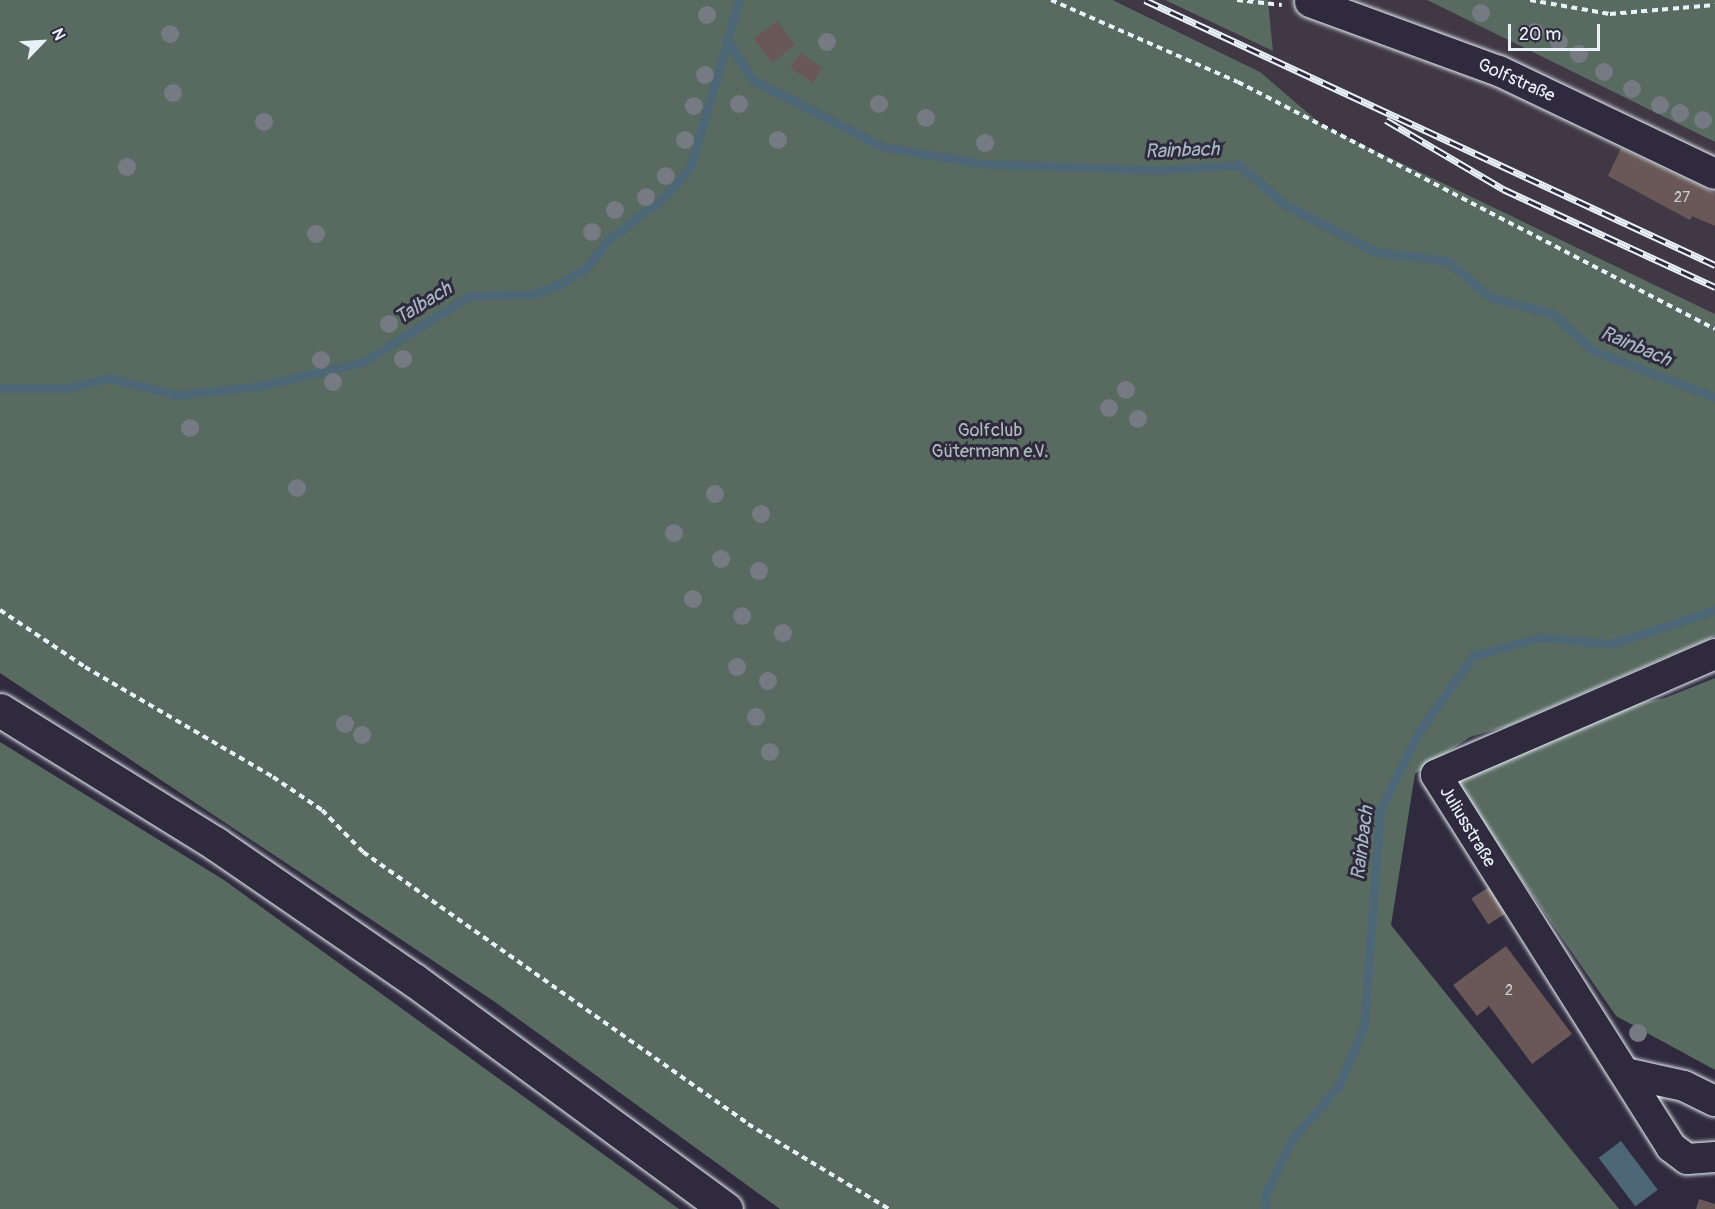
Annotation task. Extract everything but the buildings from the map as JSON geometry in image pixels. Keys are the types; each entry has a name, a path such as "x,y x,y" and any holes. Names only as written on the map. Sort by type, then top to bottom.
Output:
{"highway":[{"path":"0,710 216,844 414,980 726,1209"}],"street":[{"name":"Golfstraße","path":"1310,2 1499,71 1715,174"},
{"name":"Juliusstraße","path":"1715,654 1436,775 1671,1147 1687,1158 1715,1157"},
{"path":"1625,1073 1684,1086 1715,1101"}],"path":[{"path":"1051,0 1238,81 1715,329"},
{"path":"1237,0 1273,6 1310,2"},
{"path":"1530,0 1610,14 1715,5"},
{"path":"0,610 85,668 273,777 321,810 363,852 748,1125 890,1209"}],"shaded area":[{"path":"1114,0 1165,0 1273,50 1268,0 1427,0 1715,142 1715,314 1322,125 1260,72"}],"green space":[{"name":"Golfclub Gütermann e.V.","path":"0,0 1113,0 1260,72 1322,125 1715,314 1715,636 1505,727 1470,737 1415,774 1391,925 1619,1209 780,1209 495,1002 0,673"},
{"path":"1165,0 1268,0 1273,51"},
{"path":"1427,0 1715,0 1715,142"},
{"path":"1715,678 1715,1070 1616,1016 1453,781 1618,707 1665,698"},
{"path":"0,742 224,880 679,1209 0,1209"}],"water":[{"path":"1621,1141 1658,1190 1635,1207 1599,1158"}],"waterway":[{"name":"Talbach","path":"0,388 67,388 108,378 178,395 260,386 363,362 469,296 534,294 560,284 586,268 608,240 663,198 690,168 739,0"},
{"name":"Rainbach","path":"730,45 753,80 883,147 985,164 1159,170 1239,165 1284,204 1376,252 1447,261 1490,297 1553,314 1594,351 1715,397"},
{"name":"Rainbach","path":"1265,1209 1266,1193 1292,1139 1338,1087 1364,1026 1380,810 1418,733 1473,656 1540,637 1611,644 1715,610"}],"railway":[{"path":"1145,0 1715,265"},
{"path":"1386,120 1503,189 1715,287"}]}
